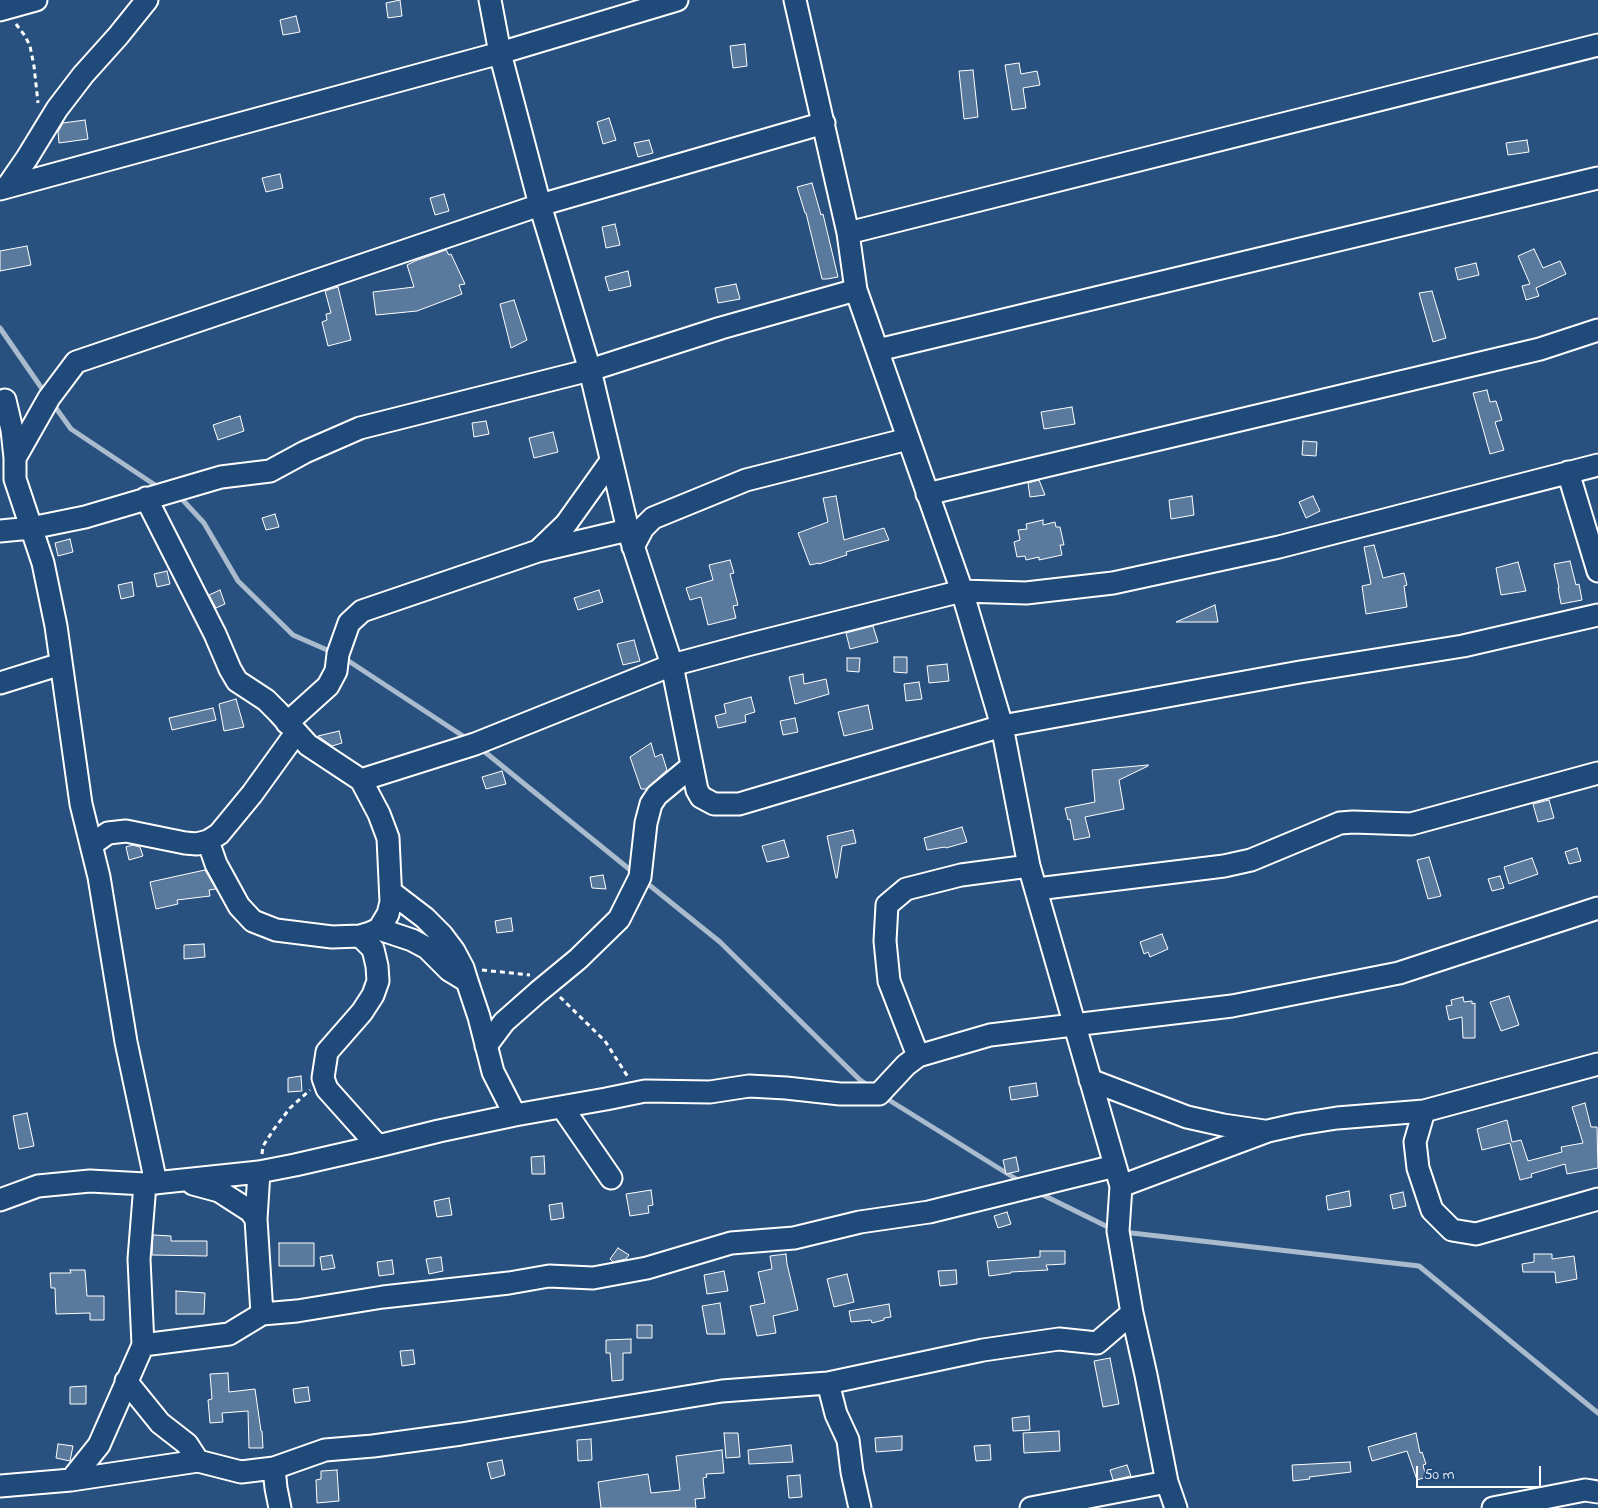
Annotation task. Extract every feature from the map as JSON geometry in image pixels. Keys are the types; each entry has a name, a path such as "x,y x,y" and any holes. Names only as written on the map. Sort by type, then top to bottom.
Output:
{"street":[{"path":"1,9 36,0"},
{"path":"3,188 28,158 57,109 83,75 147,0"},
{"path":"490,0 500,53 540,205 590,370 630,539 672,665 697,790 701,797 714,804 739,804 1002,726 1300,672 1463,646 1598,615"},
{"path":"3,188 500,53 677,0"},
{"path":"795,0 848,234 856,290 962,591 1002,726 1029,866 1118,1176 1118,1231 1132,1313 1167,1482 1176,1508"},
{"path":"848,234 1598,45"},
{"path":"71,1480 99,1445 143,1345 139,1259 151,1183 98,877 81,804 56,626 43,563 31,528 8,476 15,458 50,398 76,362 540,205 824,123"},
{"path":"878,350 1598,178"},
{"path":"0,530 31,528 85,517 222,477 270,471 305,452 360,428 590,370 721,328 856,290"},
{"path":"927,494 1530,351 1598,330"},
{"path":"5,400 12,430 15,458"},
{"path":"91,845 108,833 126,831 197,844 219,834 252,794 292,728 328,686 336,671 338,654 349,623 362,611 538,551 630,539 654,518 746,480 908,438"},
{"path":"538,551 566,524 611,461"},
{"path":"361,780 475,744 672,665 962,591 1026,593 1113,583 1280,547 1598,465"},
{"path":"1568,472 1598,571"},
{"path":"146,498 237,681 266,700 308,745 361,780 379,814 388,838 391,902 388,914 370,932"},
{"path":"0,683 62,664"},
{"path":"486,1046 504,1022 578,959 619,919 640,878 646,823 651,804 657,795 692,766"},
{"path":"1037,889 1233,864 1274,852 1340,823 1411,824 1598,774"},
{"path":"208,840 216,864 239,906 253,921 276,930 332,937 370,932 412,940 427,948 449,970 465,974"},
{"path":"918,1056 889,980 885,941 887,905 906,889 961,875 1029,866"},
{"path":"391,892 425,918 442,935 454,951 465,974 493,1072 515,1115"},
{"path":"0,1200 38,1186 90,1181 151,1183 259,1172 438,1131 645,1091 710,1092 749,1086 840,1094 879,1094 906,1065 918,1056 990,1035 1232,1006 1399,973 1598,908"},
{"path":"370,932 378,981 373,995 362,1012 327,1052 323,1078 327,1090 378,1146"},
{"path":"143,1345 229,1334 262,1314 297,1311 383,1297 549,1276 593,1278 647,1268 731,1243 794,1238 860,1222 929,1212 1118,1176 1268,1131 1299,1124 1337,1118 1424,1111 1598,1064"},
{"path":"1090,1080 1187,1117 1223,1125 1268,1131"},
{"path":"562,1107 611,1178"},
{"path":"1424,1111 1415,1142 1418,1168 1432,1210 1452,1230 1476,1234 1598,1199"},
{"path":"259,1172 256,1220 262,1314"},
{"path":"181,1180 219,1191 250,1211 256,1220"},
{"path":"0,1486 71,1480 198,1461 241,1472 274,1468 325,1450 373,1446 461,1434 722,1391 828,1383 983,1350 1059,1340 1097,1343 1132,1313"},
{"path":"126,1381 160,1423 187,1444 198,1461"},
{"path":"828,1383 836,1414 848,1440 852,1472 860,1508"},
{"path":"274,1468 280,1508"},
{"path":"1031,1508 1167,1482"},
{"path":"1492,1508 1586,1490 1598,1492"}],"path":[{"path":"1,9 25,36 30,46 38,109"},
{"path":"465,974 538,976 605,1040 638,1093"},
{"path":"259,1172 263,1146 274,1129 290,1108 323,1078"}],"building":[{"path":"400,0 402,16 388,18 386,3"},
{"path":"296,16 300,32 283,35 280,20"},
{"path":"745,44 747,66 733,68 730,46"},
{"path":"1019,63 1021,74 1037,71 1040,85 1023,88 1026,108 1012,110 1005,65"},
{"path":"973,70 978,117 964,119 959,71"},
{"path":"609,118 616,140 603,144 597,122"},
{"path":"85,120 88,139 59,143 58,132 63,123"},
{"path":"649,140 653,153 638,157 634,143"},
{"path":"1527,140 1529,152 1508,155 1506,143"},
{"path":"280,174 283,188 266,192 262,178"},
{"path":"812,183 821,215 823,214 838,277 822,279 806,213 797,187"},
{"path":"444,194 449,211 435,215 430,198"},
{"path":"615,224 620,245 606,248 602,227"},
{"path":"27,246 31,265 0,271 0,251"},
{"path":"1534,249 1543,268 1560,261 1566,274 1536,288 1539,296 1526,300 1522,286 1530,284 1518,256"},
{"path":"446,250 449,255 451,254 465,284 459,285 462,294 417,311 376,315 373,292 414,287 407,265"},
{"path":"1476,263 1479,275 1458,280 1455,268"},
{"path":"628,271 631,286 609,291 605,277"},
{"path":"736,284 740,299 718,303 715,288"},
{"path":"338,287 351,340 328,346 322,322 327,320 326,314 331,313 325,291"},
{"path":"1432,291 1446,338 1433,342 1419,293"},
{"path":"514,300 527,340 511,348 500,304"},
{"path":"1487,390 1490,402 1496,401 1502,420 1495,422 1504,450 1490,454 1473,393"},
{"path":"1072,407 1075,424 1044,429 1041,412"},
{"path":"240,416 244,431 218,440 213,425"},
{"path":"486,421 489,434 474,437 472,423"},
{"path":"553,432 558,452 534,458 529,438"},
{"path":"1303,441 1317,442 1316,456 1302,455"},
{"path":"1039,480 1045,495 1030,497 1028,483"},
{"path":"836,496 844,540 884,528 889,540 846,552 847,555 819,564 810,565 798,533 828,522 823,498"},
{"path":"1192,496 1194,515 1171,519 1169,500"},
{"path":"1313,496 1320,511 1306,518 1299,502"},
{"path":"275,514 279,527 266,530 262,518"},
{"path":"1043,520 1043,525 1055,522 1056,527 1060,527 1064,545 1060,545 1062,555 1039,560 1039,557 1026,560 1025,556 1017,557 1014,542 1020,540 1018,530 1027,529 1026,524"},
{"path":"70,539 73,552 58,556 55,543"},
{"path":"1374,545 1383,578 1404,573 1407,585 1404,586 1407,607 1366,614 1362,586 1371,584 1364,547"},
{"path":"730,560 734,573 730,574 738,605 733,606 736,618 708,625 701,597 690,600 686,588 713,580 709,565"},
{"path":"1570,561 1576,585 1579,584 1582,600 1561,604 1554,564"},
{"path":"1518,562 1526,591 1501,595 1496,568"},
{"path":"167,571 170,584 157,587 154,574"},
{"path":"132,582 134,596 121,599 118,585"},
{"path":"220,590 225,604 216,608 209,595"},
{"path":"599,590 603,602 578,610 574,598"},
{"path":"1215,605 1218,622 1176,622"},
{"path":"873,626 878,642 850,649 846,633"},
{"path":"634,640 640,661 623,665 617,644"},
{"path":"894,657 907,657 907,673 894,672"},
{"path":"847,658 860,658 859,672 847,671"},
{"path":"947,664 949,681 929,683 927,666"},
{"path":"803,674 804,684 826,679 829,694 795,704 789,677"},
{"path":"919,682 922,699 906,701 904,684"},
{"path":"751,697 755,712 745,715 746,722 718,728 715,716 726,713 724,704"},
{"path":"236,699 244,727 224,731 219,704"},
{"path":"868,705 873,729 844,736 838,712"},
{"path":"213,708 216,720 172,730 169,718"},
{"path":"795,718 798,732 783,735 780,721"},
{"path":"339,731 342,743 332,746 318,736"},
{"path":"651,743 655,757 662,754 667,770 646,789 641,789 630,757"},
{"path":"1148,765 1119,780 1124,809 1085,817 1090,837 1074,840 1070,819 1068,820 1065,808 1095,802 1092,770"},
{"path":"502,771 506,784 486,789 482,777"},
{"path":"1549,800 1554,818 1538,822 1533,804"},
{"path":"962,827 967,842 946,848 927,850 924,838"},
{"path":"853,830 856,843 842,846 836,878 827,836"},
{"path":"784,840 789,857 767,862 762,846"},
{"path":"132,845 140,847 143,856 129,860 126,847"},
{"path":"1577,848 1581,861 1569,864 1565,852"},
{"path":"1429,857 1441,896 1428,899 1417,860"},
{"path":"1532,858 1538,874 1509,884 1504,867"},
{"path":"205,870 216,889 209,890 210,896 177,900 178,904 156,909 150,882"},
{"path":"603,875 606,889 592,888 590,877"},
{"path":"1500,876 1504,888 1492,891 1488,879"},
{"path":"511,918 513,931 497,933 495,921"},
{"path":"1162,934 1168,949 1150,957 1148,952 1144,954 1140,942"},
{"path":"204,944 205,957 184,959 184,945"},
{"path":"1509,996 1519,1025 1501,1031 1490,1002"},
{"path":"1463,997 1464,1002 1472,1001 1472,1004 1475,1003 1475,1038 1463,1038 1462,1017 1449,1020 1446,1006 1452,1005 1451,1000"},
{"path":"301,1076 302,1091 288,1092 288,1078"},
{"path":"1036,1083 1038,1096 1011,1100 1009,1087"},
{"path":"1585,1103 1591,1127 1597,1127 1598,1168 1567,1174 1565,1164 1531,1174 1532,1177 1520,1180 1510,1143 1482,1150 1477,1129 1507,1120 1512,1142 1521,1140 1528,1161 1562,1152 1561,1147 1583,1143 1572,1107"},
{"path":"27,1113 34,1146 19,1149 13,1116"},
{"path":"544,1156 545,1174 532,1174 531,1157"},
{"path":"1016,1157 1019,1171 1006,1174 1003,1160"},
{"path":"651,1190 653,1205 648,1206 649,1213 630,1216 626,1194"},
{"path":"1349,1191 1351,1206 1328,1210 1326,1196"},
{"path":"1403,1192 1406,1206 1393,1209 1390,1195"},
{"path":"449,1198 452,1215 437,1217 434,1201"},
{"path":"562,1203 564,1218 551,1220 549,1205"},
{"path":"1007,1212 1011,1224 998,1228 994,1216"},
{"path":"153,1235 171,1236 171,1241 207,1241 207,1256 152,1255"},
{"path":"279,1243 314,1243 314,1266 279,1266"},
{"path":"618,1248 629,1255 626,1259 613,1262 610,1259"},
{"path":"1040,1251 1065,1251 1065,1264 1046,1265 1048,1270 1011,1272 989,1276 987,1261 1040,1257"},
{"path":"786,1254 798,1310 773,1316 776,1333 757,1336 750,1306 765,1303 758,1272 772,1269 770,1256"},
{"path":"1534,1254 1552,1254 1552,1259 1574,1256 1577,1279 1556,1283 1555,1272 1523,1272 1522,1264 1534,1262"},
{"path":"332,1255 335,1268 322,1270 320,1257"},
{"path":"441,1257 443,1271 429,1274 426,1259"},
{"path":"392,1260 394,1274 379,1276 377,1262"},
{"path":"70,1270 85,1270 87,1296 104,1296 104,1320 90,1320 90,1313 56,1314 55,1288 51,1288 50,1273 71,1273"},
{"path":"956,1270 957,1284 940,1286 938,1271"},
{"path":"724,1271 728,1291 707,1294 704,1275"},
{"path":"847,1274 854,1302 834,1307 827,1279"},
{"path":"176,1291 205,1293 204,1314 176,1314"},
{"path":"720,1303 725,1334 707,1334 702,1306"},
{"path":"889,1304 891,1317 872,1323 871,1320 851,1322 849,1311"},
{"path":"637,1325 652,1325 652,1338 637,1338"},
{"path":"631,1339 631,1353 623,1353 623,1380 612,1381 610,1353 606,1353 606,1340"},
{"path":"413,1350 415,1364 402,1366 400,1351"},
{"path":"1110,1358 1119,1404 1103,1407 1094,1361"},
{"path":"228,1373 229,1392 255,1389 263,1448 249,1448 248,1411 222,1413 223,1422 210,1423 208,1400 212,1399 210,1374"},
{"path":"86,1386 86,1404 70,1404 70,1387"},
{"path":"308,1387 310,1401 295,1403 293,1389"},
{"path":"1029,1416 1030,1430 1013,1431 1012,1418"},
{"path":"1059,1431 1060,1451 1024,1453 1023,1433"},
{"path":"724,1433 738,1433 740,1457 726,1458"},
{"path":"1416,1433 1420,1453 1422,1452 1426,1464 1423,1465 1426,1477 1417,1480 1407,1451 1372,1461 1368,1447"},
{"path":"902,1436 902,1450 876,1452 875,1438"},
{"path":"591,1439 592,1460 578,1461 577,1440"},
{"path":"58,1444 73,1446 70,1461 56,1458"},
{"path":"791,1445 793,1462 749,1464 748,1450"},
{"path":"990,1445 991,1460 976,1461 974,1446"},
{"path":"722,1450 724,1473 706,1474 707,1477 703,1478 705,1498 695,1499 696,1508 601,1508 598,1482 648,1474 651,1493 680,1490 676,1456"},
{"path":"502,1460 505,1475 491,1479 487,1463"},
{"path":"1350,1462 1351,1472 1293,1481 1292,1465"},
{"path":"1127,1465 1131,1476 1113,1480 1110,1470"},
{"path":"337,1470 339,1501 317,1503 316,1480 321,1479 321,1471"},
{"path":"800,1475 802,1497 789,1498 787,1476"}],"waterway":[{"path":"0,328 45,393"},
{"path":"53,404 71,429 161,489"},
{"path":"179,496 204,523 238,581 293,635 334,653"},
{"path":"344,658 469,740"},
{"path":"480,748 634,873"},
{"path":"643,880 720,942 860,1080 869,1086"},
{"path":"884,1097 1021,1182"},
{"path":"1037,1192 1112,1229"},
{"path":"1123,1232 1419,1266 1598,1413"}]}
